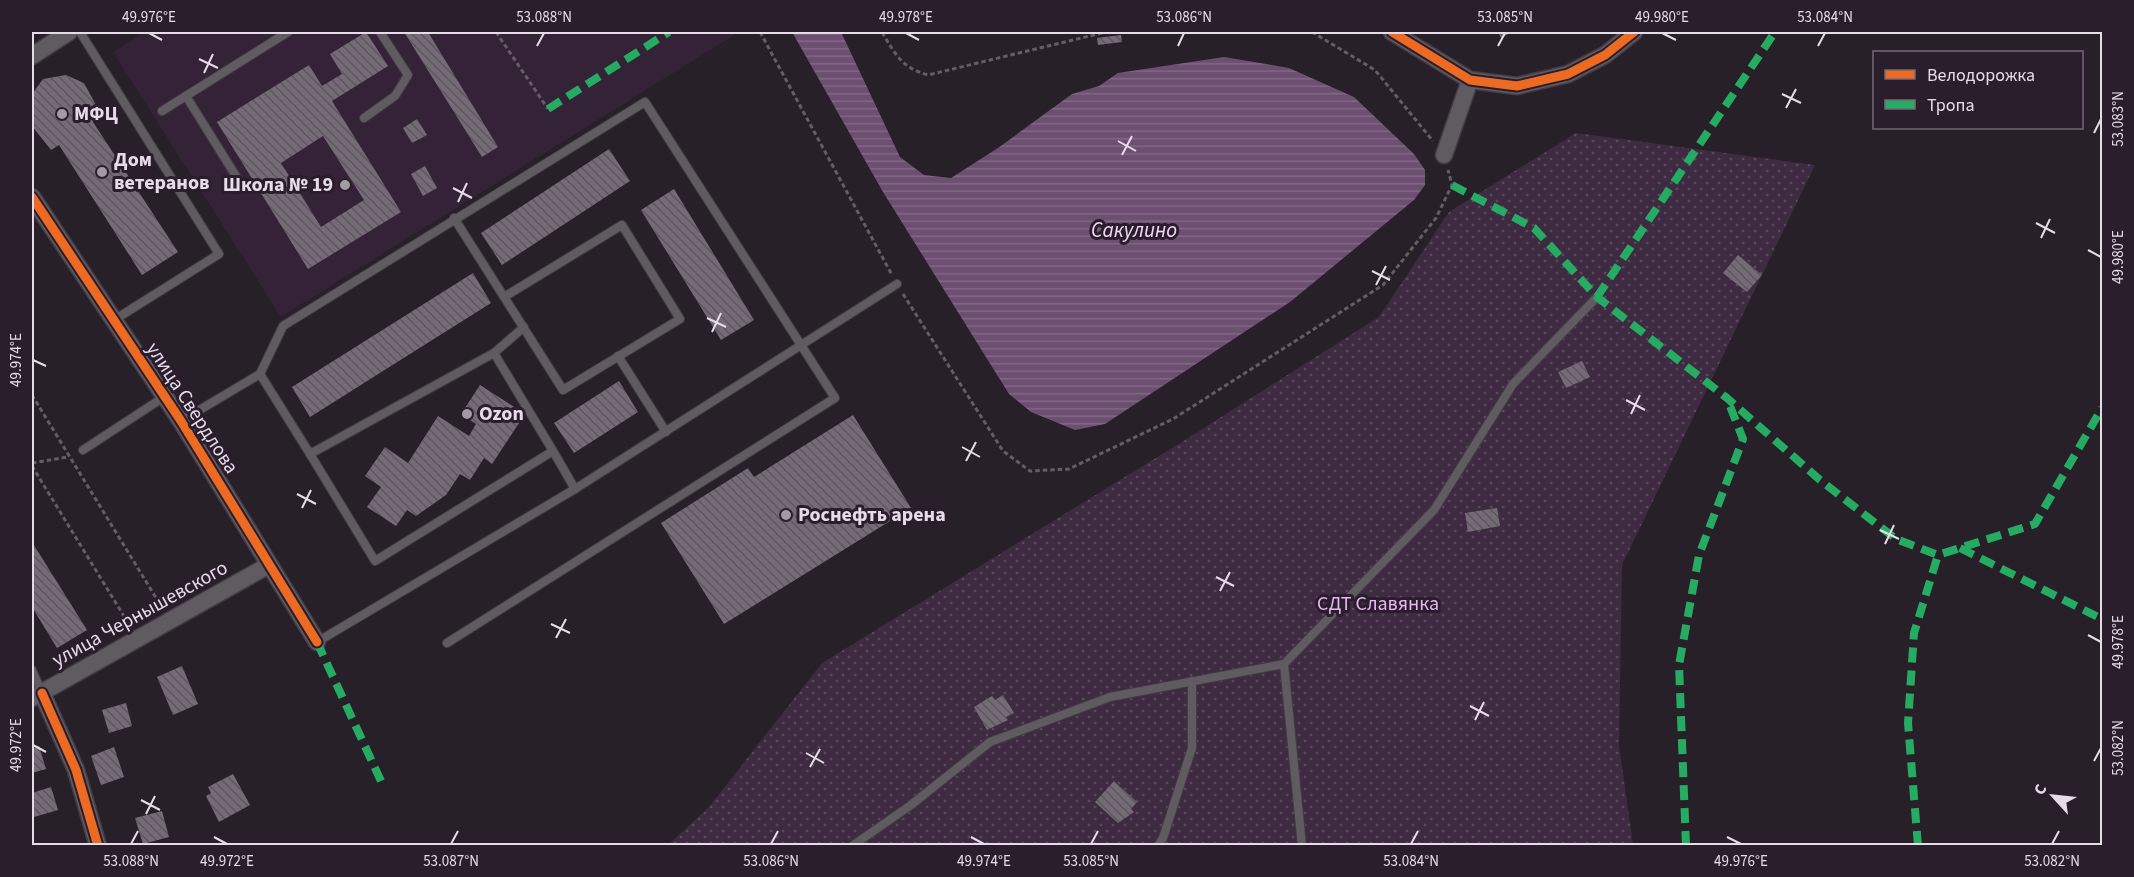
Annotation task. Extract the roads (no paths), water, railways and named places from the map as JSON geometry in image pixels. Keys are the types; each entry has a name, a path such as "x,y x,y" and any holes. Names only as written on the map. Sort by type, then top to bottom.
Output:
{"street":[{"path":"32,56 69,32"},
{"path":"1399,34 1470,80 1517,86 1568,74 1605,55 1634,32"},
{"path":"1443,155 1470,80"},
{"name":"улица Свердлова","path":"32,197 181,421 317,642"},
{"name":"улица Чернышевского","path":"37,695 269,565"},
{"path":"37,695 76,770 98,846"}],"lane":[{"path":"80,32 219,254 114,320"},
{"path":"162,111 288,32"},
{"path":"364,118 395,96 408,75 380,32"},
{"path":"186,96 244,189"},
{"path":"181,421 260,374 283,326 454,218 645,102 835,398 447,643"},
{"path":"454,218 504,297 524,327 563,390 680,319 622,225 504,297"},
{"path":"317,642 575,489 897,284"},
{"path":"852,846 911,805 990,742 1110,697 1284,664 1434,510 1513,384 1598,297"},
{"path":"310,454 494,353 524,327"},
{"path":"494,353 575,489"},
{"path":"618,356 666,432"},
{"path":"260,374 375,561 553,451"},
{"path":"83,450 164,397"},
{"path":"1284,664 1302,846"},
{"path":"32,670 37,695"},
{"path":"1158,846 1163,838 1192,748 1192,681"}],"water":[{"name":"Сакулино","path":"792,32 841,32 900,157 924,175 951,178 998,148 1072,94 1099,86 1118,73 1224,57 1289,68 1354,97 1414,154 1425,170 1425,185 1414,200 1290,302 1105,424 1075,430 1031,412 1009,394 883,192"}],"place":[{"name":"МФЦ","path":"62,114"},
{"name":"Дом ветеранов","path":"102,172"},
{"name":"Школа № 19","path":"345,185"},
{"name":"Ozon","path":"467,414"},
{"name":"Роснефть арена","path":"786,515"}],"park label":[{"name":"СДТ Славянка","path":"1378,604"}]}
